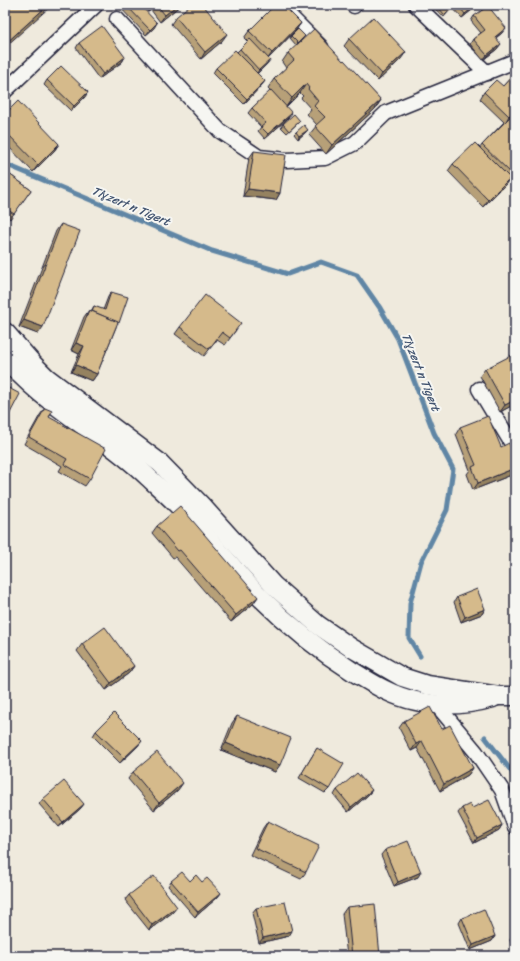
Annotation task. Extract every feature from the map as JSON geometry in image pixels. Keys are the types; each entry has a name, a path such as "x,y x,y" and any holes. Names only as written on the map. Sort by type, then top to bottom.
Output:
{"street":[{"path":"5,91 96,5"},
{"path":"279,5 330,56"},
{"path":"416,5 487,72"},
{"path":"117,19 220,131 259,157 286,160 325,158 355,144 386,112 515,61"},
{"path":"375,101 386,112"},
{"path":"5,332 47,378 160,463 201,505 273,585 318,625 350,647 402,677 427,685 507,696"},
{"path":"5,359 52,402 100,437 147,476 187,515 260,597 284,620 336,660 382,689 417,702 463,704 507,696"},
{"path":"479,389 515,449"},
{"path":"436,704 476,752 502,790 515,826"}],"building":[{"path":"5,5 48,5 5,44"},
{"path":"126,5 140,5 157,23 150,30"},
{"path":"157,5 177,5 165,15"},
{"path":"190,5 203,5 227,34 205,52 176,17"},
{"path":"275,5 283,5 301,23 272,53 249,31"},
{"path":"445,5 450,10 445,15 437,6"},
{"path":"458,5 476,5 465,14"},
{"path":"488,6 506,28 495,37 501,44 487,55 473,39 485,30 474,16"},
{"path":"373,17 406,52 382,74 349,39"},
{"path":"102,26 125,57 103,74 79,43"},
{"path":"298,29 305,36 298,43 291,36"},
{"path":"314,29 381,100 332,145 315,126 325,117 314,106 318,101 308,89 309,88 306,84 292,98 274,79 294,60 288,53"},
{"path":"250,39 270,60 259,70 240,49"},
{"path":"235,50 265,81 247,99 216,68"},
{"path":"61,66 88,92 74,106 47,80"},
{"path":"515,73 515,110 509,116 484,92 496,80 503,86"},
{"path":"271,90 292,113 268,134 261,127 266,123 252,108"},
{"path":"18,101 59,144 38,165 5,131 5,114"},
{"path":"294,114 300,121 289,131 283,124"},
{"path":"512,115 515,118 515,169 511,173 482,145"},
{"path":"304,125 308,130 299,136 296,132"},
{"path":"475,143 510,178 488,200 453,164"},
{"path":"254,151 286,155 280,193 248,189"},
{"path":"5,171 31,190 14,214 5,208"},
{"path":"61,224 80,231 43,327 24,320"},
{"path":"111,292 128,297 119,323 92,311 94,306 105,310"},
{"path":"205,295 241,323 230,338 222,332 209,349 180,327"},
{"path":"89,310 118,322 97,374 76,365 84,346 76,343"},
{"path":"514,354 515,400 505,405 485,369"},
{"path":"5,386 20,394 8,417 5,416"},
{"path":"45,408 52,411 49,417 106,449 90,479 64,464 67,459 29,437"},
{"path":"488,416 501,447 509,443 515,457 515,468 478,483 472,467 476,465 460,427"},
{"path":"180,506 258,597 236,615 180,550 178,551 157,526"},
{"path":"477,589 485,609 465,617 457,597"},
{"path":"105,627 134,666 111,683 82,644"},
{"path":"430,707 442,729 450,725 473,768 444,784 422,741 416,744 404,721"},
{"path":"114,713 142,741 124,758 96,731"},
{"path":"237,716 291,738 280,765 226,743"},
{"path":"317,748 344,764 329,789 302,773"},
{"path":"157,752 183,783 159,803 133,772"},
{"path":"357,773 372,790 351,807 337,790"},
{"path":"64,781 84,804 63,822 43,799"},
{"path":"489,800 502,825 477,838 462,808 470,804 472,808"},
{"path":"268,821 319,846 306,872 255,848"},
{"path":"408,841 421,872 398,882 385,850"},
{"path":"182,872 190,881 196,875 202,882 207,878 221,893 198,912 171,881"},
{"path":"154,876 177,907 152,925 129,895"},
{"path":"285,902 292,931 263,938 256,908"},
{"path":"375,904 380,956 352,956 347,907"},
{"path":"484,909 495,936 473,945 462,918"}],"waterway":[{"name":"Tiɣzert n Tigert","path":"5,164 212,251 288,274 321,262 357,275 380,308 398,339 434,433 453,469 447,510 421,562 410,603 409,638 420,656"},
{"name":"Tiɣzert n Tigert","path":"485,737 512,772 515,783"}]}
